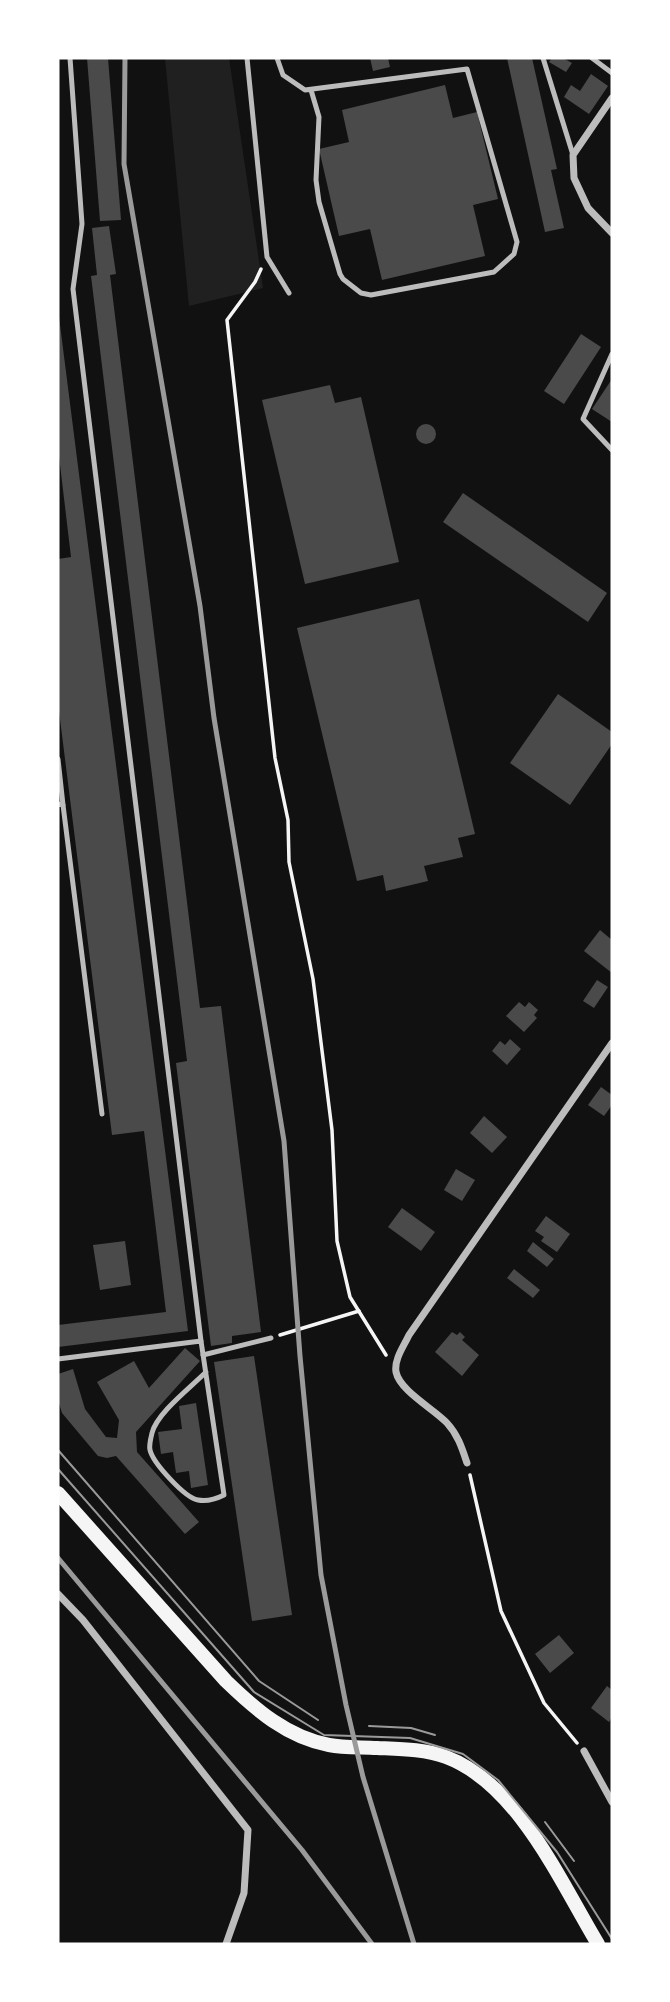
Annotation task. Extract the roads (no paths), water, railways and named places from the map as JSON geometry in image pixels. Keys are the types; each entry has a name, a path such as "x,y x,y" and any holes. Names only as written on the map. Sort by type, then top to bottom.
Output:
{"main road":[{"path":"58,1493 226,1681 253,1707 279,1726 305,1739 331,1746 415,1750 446,1757 474,1772 502,1794 526,1824 598,1944"}],"street":[{"path":"612,98 573,155 574,178 588,208 612,233"},
{"path":"467,1462 458,1437 446,1422 405,1387 396,1372 399,1354 409,1335 612,1043"},
{"path":"58,1594 83,1620 248,1830 244,1893 226,1944"},
{"path":"584,1751 612,1802"}],"lane":[{"path":"70,58 82,224 73,289 201,1341 206,1373 224,1495 211,1501 197,1500 186,1495 159,1466 150,1450 152,1433 159,1418 206,1373"},
{"path":"247,58 267,257 289,293"},
{"path":"277,58 282,75 305,90 467,69 517,242 514,254 494,272 371,295 361,293 343,279 319,202 316,180 318,117 311,90"},
{"path":"543,58 573,155"},
{"path":"592,58 612,73"},
{"path":"612,354 583,419 612,450"},
{"path":"58,759 61,804 102,1114"},
{"path":"203,1355 271,1338"},
{"path":"58,1359 201,1341"}],"tram line":[{"path":"58,1450 259,1681 318,1720"},
{"path":"58,1469 254,1692 324,1735 410,1738 463,1754 498,1780 557,1852 612,1939"},
{"path":"369,1726 411,1728 435,1735"},
{"path":"545,1822 574,1861"}],"railway":[{"path":"125,58 124,164 200,606 214,718 284,1141 300,1356 321,1575 363,1777 414,1944"},
{"path":"58,1558 302,1850 372,1944"}]}
